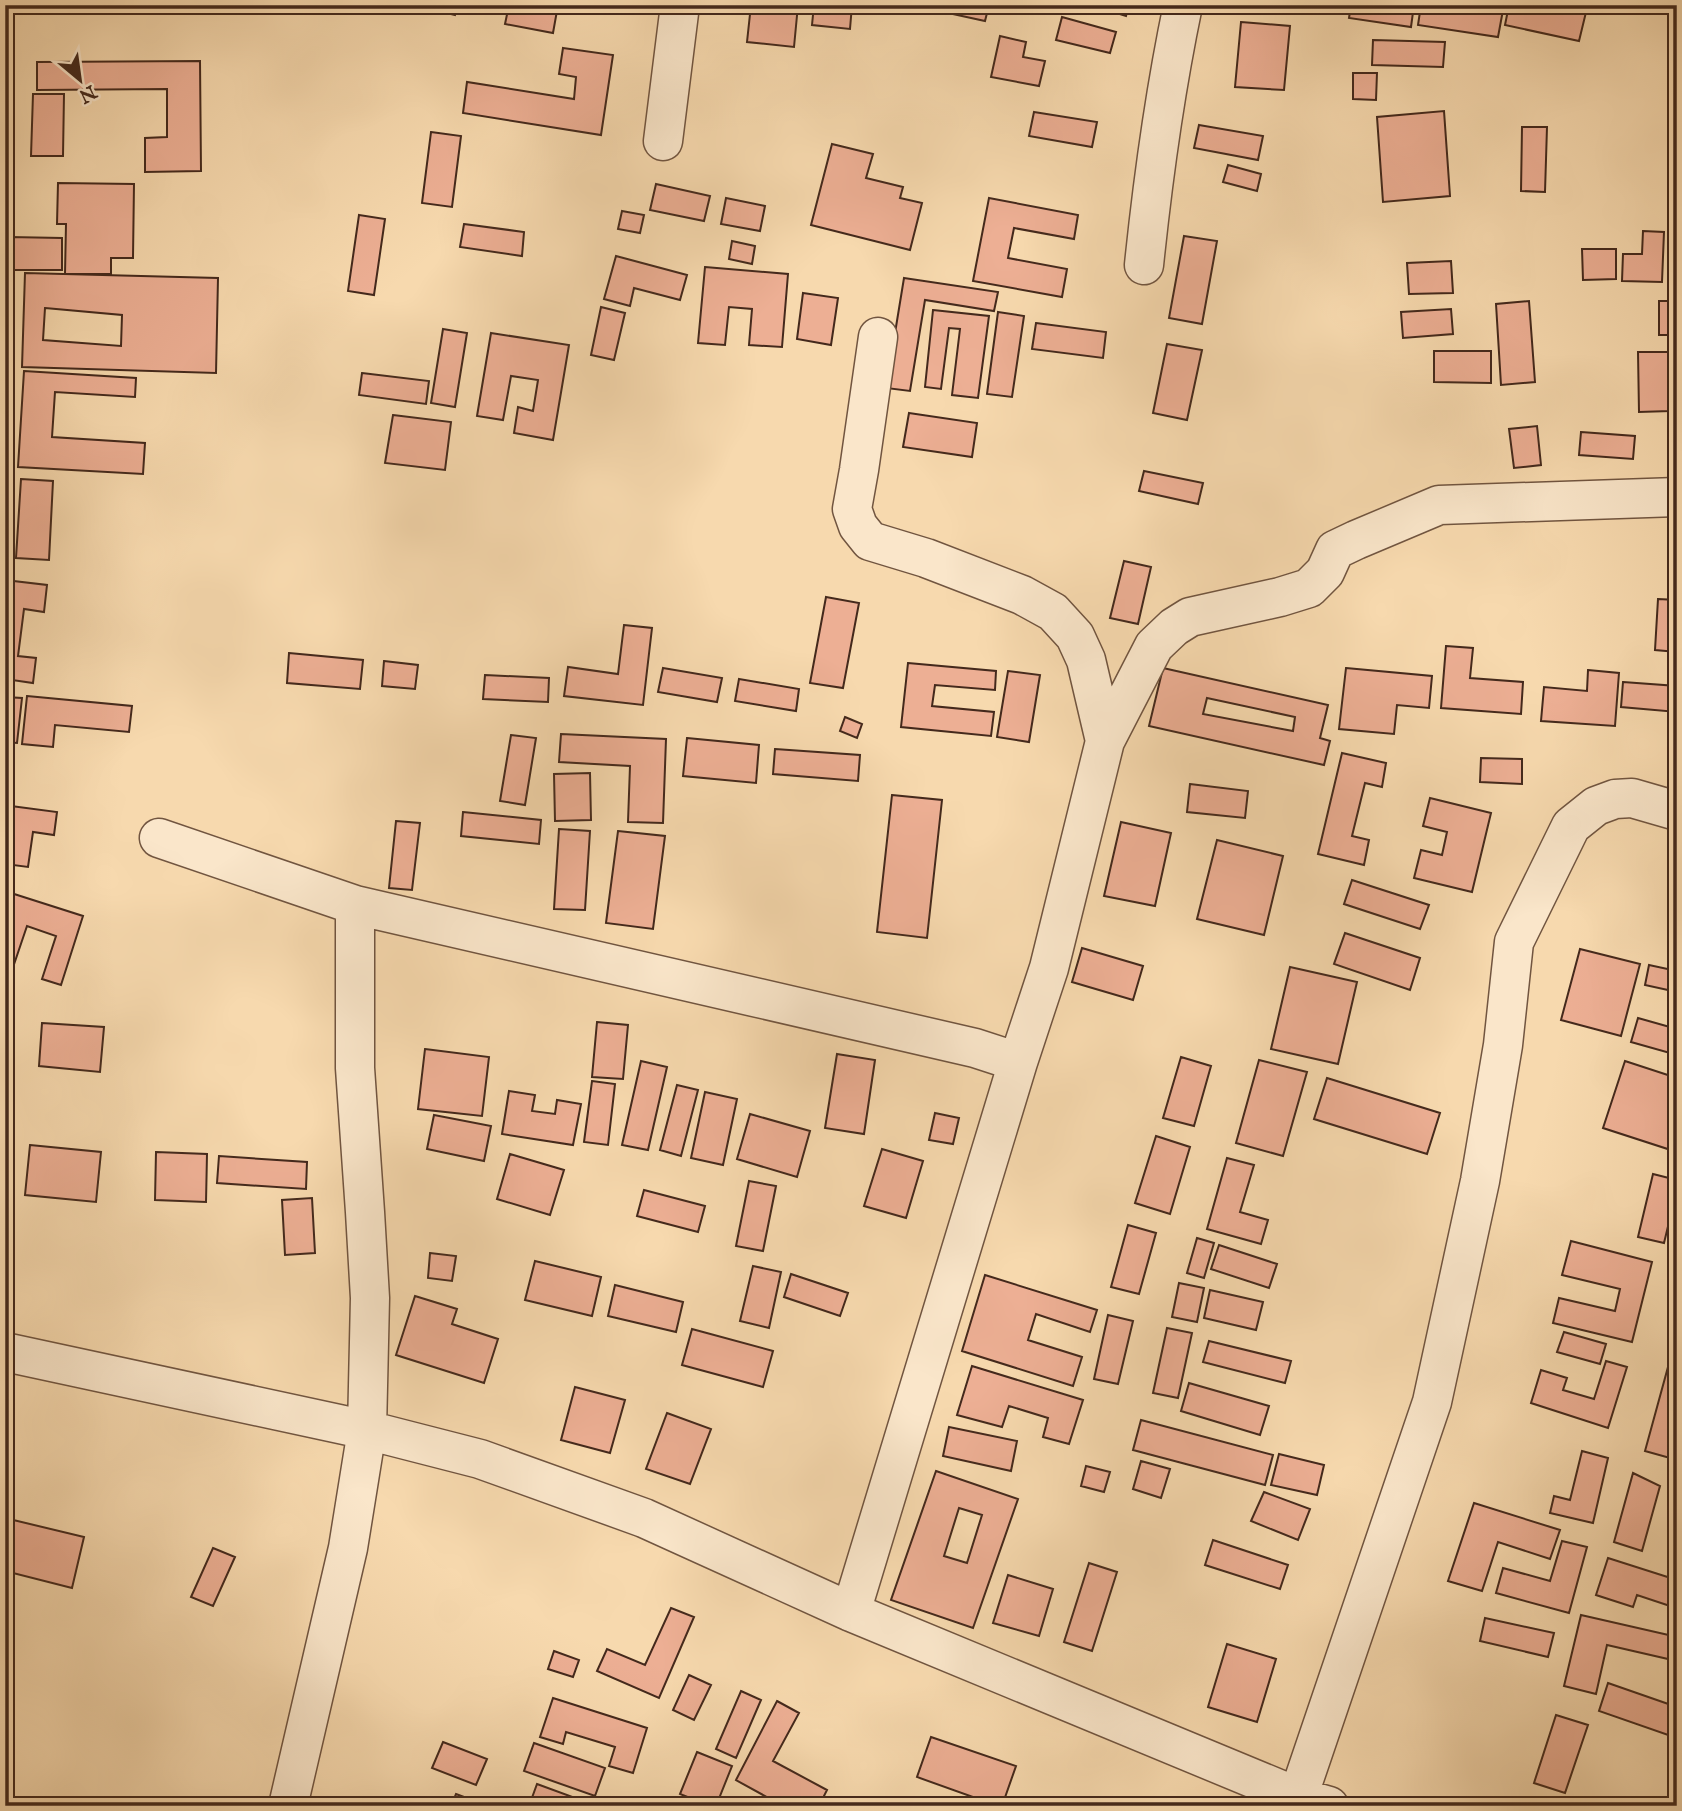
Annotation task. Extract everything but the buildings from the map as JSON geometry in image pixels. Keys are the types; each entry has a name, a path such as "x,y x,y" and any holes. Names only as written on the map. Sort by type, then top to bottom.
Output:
{"street":[{"path":"663,141 680,5"},
{"path":"1144,265 1154,172 1183,5"},
{"path":"878,337 852,509 858,526 870,541 926,558 1022,595 1053,612 1075,636 1086,660 1105,741"},
{"path":"851,1612 1049,968 1105,741 1154,646 1189,617 1309,588 1325,572 1335,550 1439,505 1677,497"},
{"path":"5,1352 367,1430 480,1458 644,1518 851,1612 1314,1801 1432,1402 1480,1181 1503,1045 1514,942 1571,826 1596,807 1615,799 1632,798 1677,811"},
{"path":"159,838 355,905 975,1048 1018,1062"},
{"path":"288,1806 348,1548 367,1430 370,1298 355,1068 355,905"}]}
